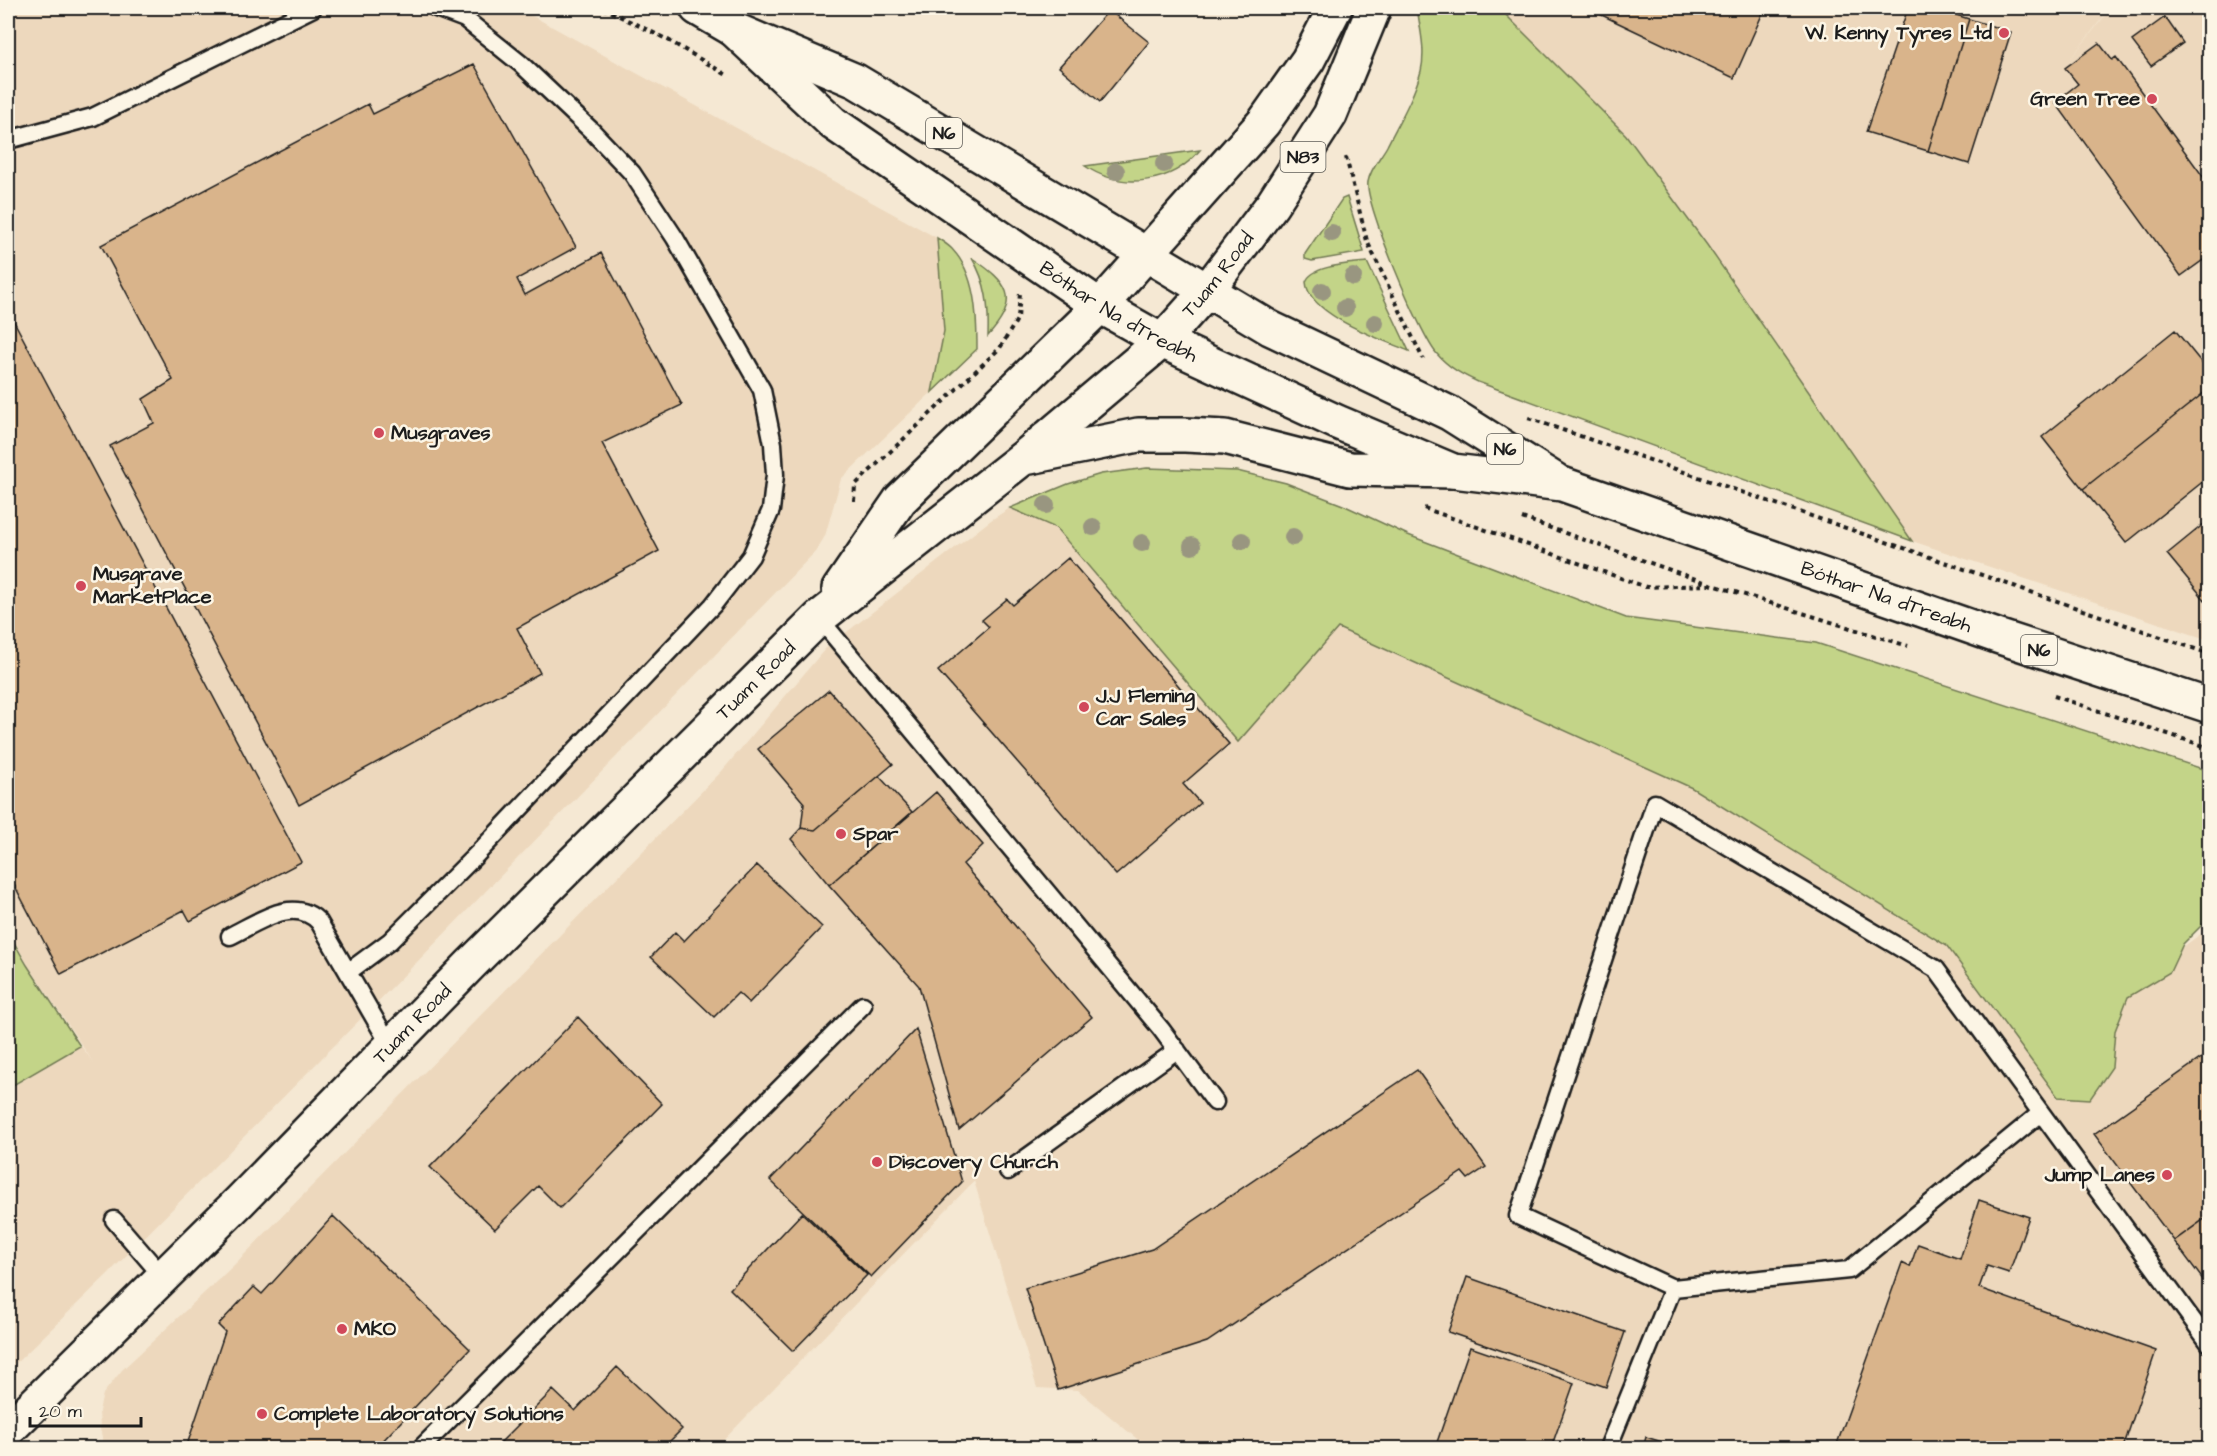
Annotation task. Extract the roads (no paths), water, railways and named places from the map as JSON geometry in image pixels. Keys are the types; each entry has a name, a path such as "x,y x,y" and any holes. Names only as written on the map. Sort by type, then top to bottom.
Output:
{"main road":[{"name":"Bóthar Na dTreabh","path":"697,8 733,29 856,81 1100,225 1206,292 1270,328 1449,413 1562,484"},
{"name":"Tuam Road","path":"819,618 900,500 1100,306 1264,122 1308,60 1335,8"},
{"name":"Tuam Road","path":"8,1430 240,1201 819,618 1023,458 1162,341 1206,292 1272,205 1330,115 1374,8"},
{"name":"Bóthar Na dTreabh","path":"733,29 833,123 1100,306 1162,341 1336,422 1453,471 1562,484 1997,636 2210,706"},
{"path":"1023,458 1138,435 1185,435 1225,437 1350,469 1453,471"}],"lane":[{"path":"8,140 93,117 313,8"},
{"path":"348,972 390,941 477,854 713,605 751,556 771,510 775,475 773,444 762,390 675,238 632,173 593,132 521,64 465,19 436,8"},
{"path":"819,618 1177,1050 1215,1102"},
{"path":"2041,1113 1849,1270 1673,1288 1518,1216 1655,803 1936,969 2210,1344"},
{"path":"230,936 280,911 297,910 312,914 319,922 391,1047"},
{"path":"421,1449 863,1005"},
{"path":"1008,1171 1177,1050"},
{"path":"114,1220 163,1277"},
{"path":"1608,1449 1673,1288"}],"place":[{"name":"W. Kenny Tyres Ltd","path":"2004,33"},
{"name":"Green Tree","path":"2152,99"},
{"name":"Musgraves","path":"379,433"},
{"name":"Musgrave MarketPlace","path":"81,586"},
{"name":"J.J Fleming Car Sales","path":"1084,707"},
{"name":"Spar","path":"841,834"},
{"name":"Discovery Church","path":"877,1162"},
{"name":"Jump Lanes","path":"2167,1175"},
{"name":"MKO","path":"342,1329"},
{"name":"Complete Laboratory Solutions","path":"262,1414"}]}
